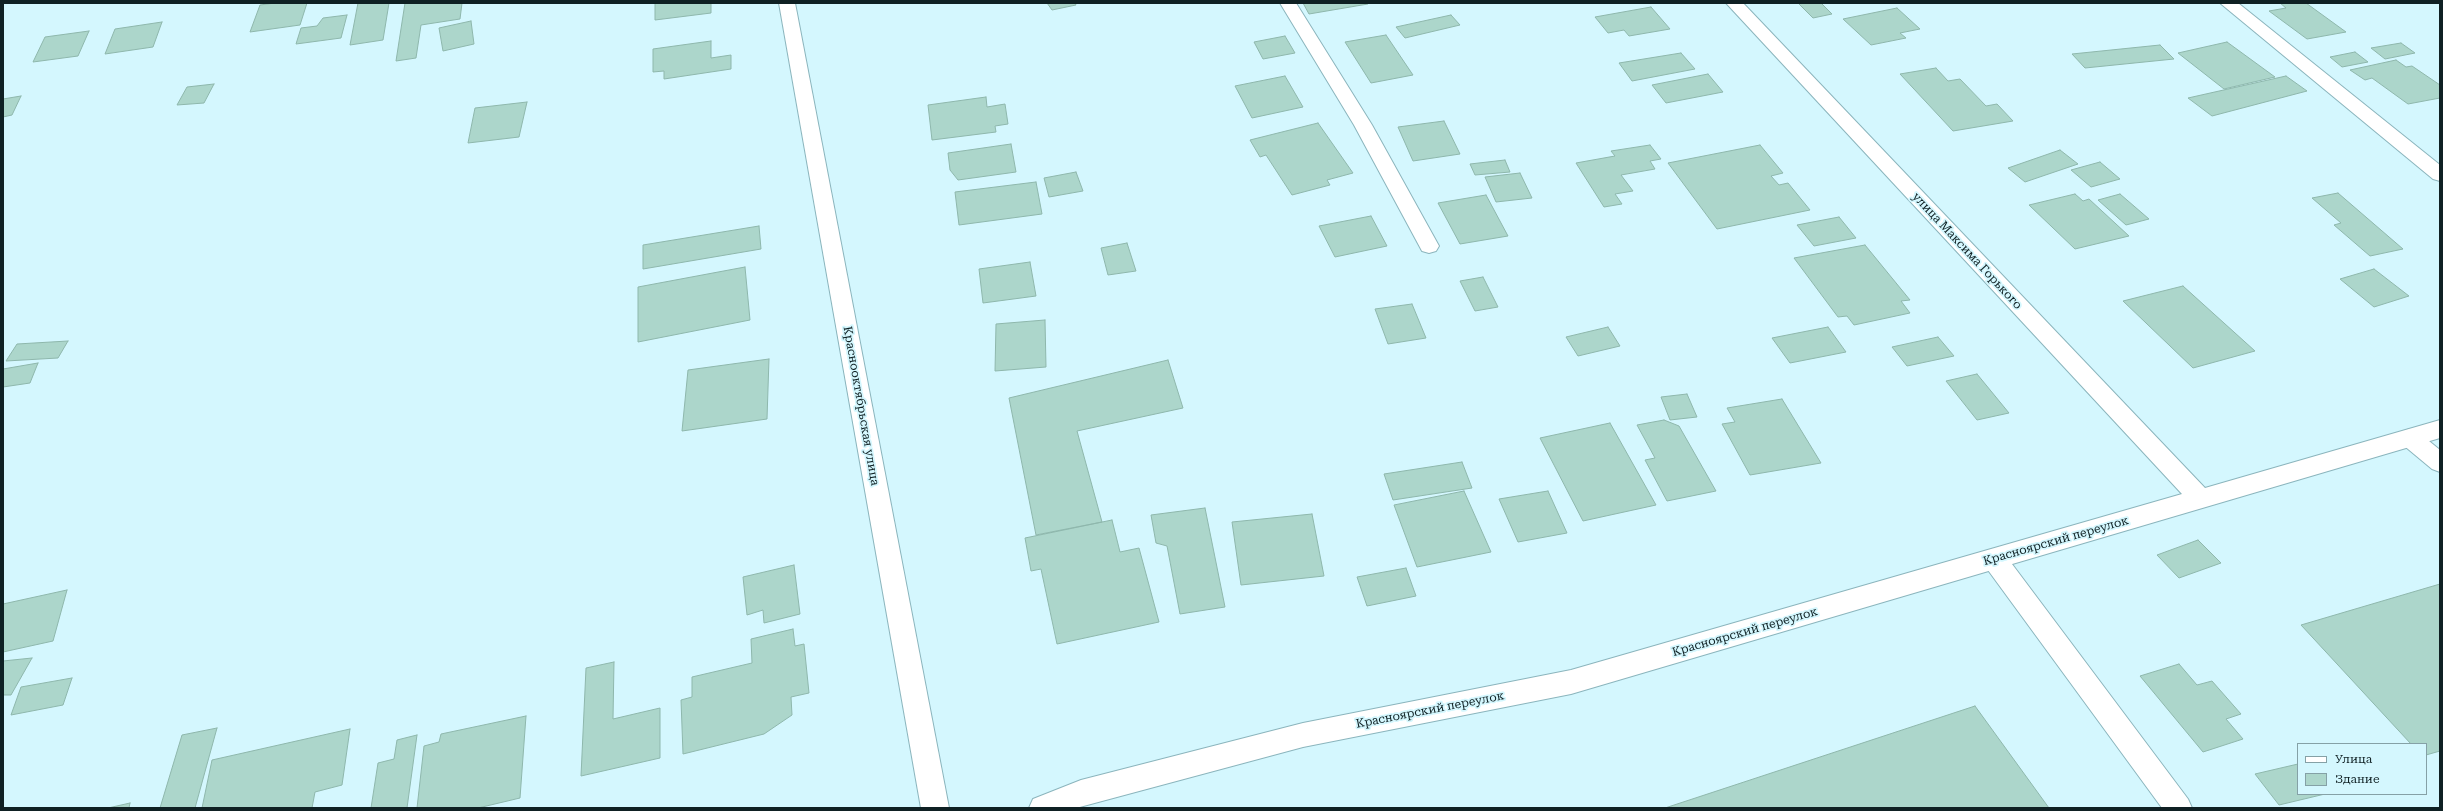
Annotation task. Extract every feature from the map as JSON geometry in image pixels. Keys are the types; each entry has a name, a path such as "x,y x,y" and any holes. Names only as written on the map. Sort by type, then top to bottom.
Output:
{"street":[{"name":"Краснооктябрьская улица","path":"787,3 935,808"},
{"path":"1288,3 1363,125 1429,246"},
{"name":"улица Максима Горького","path":"1734,3 2200,498"},
{"path":"2228,3 2440,175"},
{"name":"Красноярский переулок","path":"1043,808 1082,793 1303,734 1571,682 2440,429"},
{"path":"2410,438 2440,463"},
{"path":"1994,559 2178,808"}],"building":[{"path":"275,3 307,3 300,25 250,32 260,5"},
{"path":"358,3 389,3 383,40 350,45"},
{"path":"405,3 462,3 460,19 421,25 416,58 396,61"},
{"path":"655,3 711,3 711,13 655,20"},
{"path":"1047,3 1075,3 1076,5 1052,10"},
{"path":"1303,3 1367,3 1368,4 1309,14"},
{"path":"1798,3 1821,3 1832,14 1813,18"},
{"path":"2280,3 2306,3 2346,32 2307,39 2269,11 2286,8"},
{"path":"1651,7 1670,29 1629,36 1624,30 1608,33 1595,17"},
{"path":"1897,8 1920,29 1900,33 1906,38 1871,45 1843,19"},
{"path":"347,15 341,38 296,44 301,28 317,26 323,18"},
{"path":"1451,15 1460,25 1405,38 1396,27"},
{"path":"471,21 474,44 443,51 439,28"},
{"path":"162,22 153,47 105,54 115,29"},
{"path":"89,31 78,56 33,62 45,37"},
{"path":"1386,35 1413,75 1371,83 1345,42"},
{"path":"1285,36 1295,53 1263,59 1254,42"},
{"path":"711,41 711,58 731,55 731,69 664,79 664,71 653,72 653,49"},
{"path":"2227,42 2275,77 2224,89 2178,53"},
{"path":"2401,43 2415,53 2385,59 2371,48"},
{"path":"2160,45 2174,59 2085,68 2072,54"},
{"path":"2355,52 2368,62 2342,67 2330,57"},
{"path":"1681,53 1695,69 1632,81 1619,63"},
{"path":"2396,60 2406,67 2412,66 2440,85 2440,98 2408,104 2372,78 2365,80 2350,70"},
{"path":"1936,68 1948,81 1960,79 1986,106 1997,104 2013,121 1953,131 1900,74"},
{"path":"1708,74 1723,92 1666,103 1652,85"},
{"path":"1285,76 1303,107 1252,118 1235,86"},
{"path":"2286,76 2307,91 2212,116 2188,98"},
{"path":"214,84 204,103 177,105 187,87"},
{"path":"21,96 12,115 3,117 3,99"},
{"path":"986,97 987,107 1005,104 1008,124 995,126 996,132 932,140 928,105"},
{"path":"527,102 519,137 468,143 475,108"},
{"path":"1444,121 1460,154 1413,161 1398,127"},
{"path":"1318,123 1353,173 1327,180 1330,185 1292,195 1266,155 1260,157 1250,140"},
{"path":"1011,144 1016,172 958,180 950,170 948,153"},
{"path":"1650,145 1661,159 1650,161 1655,169 1621,175 1633,191 1615,194 1622,204 1604,207 1576,163 1615,156 1611,151"},
{"path":"1760,145 1783,173 1771,176 1779,185 1788,183 1810,210 1717,229 1668,163"},
{"path":"2060,150 2078,164 2025,182 2008,168"},
{"path":"1505,160 1510,172 1475,175 1470,164"},
{"path":"2100,162 2120,179 2091,187 2071,170"},
{"path":"1076,172 1083,191 1049,197 1044,178"},
{"path":"1520,173 1532,198 1496,202 1485,177"},
{"path":"1036,182 1042,214 959,225 955,192"},
{"path":"2338,193 2403,249 2370,256 2334,225 2341,223 2312,198"},
{"path":"2075,194 2083,201 2089,199 2129,236 2075,249 2029,205"},
{"path":"2120,194 2149,219 2126,225 2098,200"},
{"path":"1486,195 1508,236 1460,244 1438,203"},
{"path":"1371,216 1387,246 1335,257 1319,226"},
{"path":"1839,217 1856,238 1814,246 1797,225"},
{"path":"759,226 761,249 643,269 643,245"},
{"path":"1127,243 1136,271 1108,275 1101,248"},
{"path":"1865,245 1910,300 1901,301 1910,313 1854,325 1847,316 1838,317 1794,258"},
{"path":"1030,262 1036,296 983,303 979,269"},
{"path":"745,267 750,320 638,342 638,287"},
{"path":"2374,269 2409,296 2374,307 2340,279"},
{"path":"1483,277 1498,307 1475,311 1460,281"},
{"path":"2183,286 2255,351 2193,368 2123,301"},
{"path":"1412,304 1426,338 1388,344 1375,309"},
{"path":"1045,320 1046,367 995,371 996,324"},
{"path":"1608,327 1620,346 1578,356 1566,337"},
{"path":"1828,327 1846,352 1790,363 1772,338"},
{"path":"1938,337 1954,356 1907,366 1892,347"},
{"path":"68,341 58,358 6,361 17,344"},
{"path":"769,359 767,419 682,431 688,370"},
{"path":"1168,360 1183,408 1077,431 1102,522 1036,535 1009,398"},
{"path":"38,363 30,383 3,387 3,369"},
{"path":"1977,374 2009,413 1977,420 1946,381"},
{"path":"1687,394 1697,417 1670,420 1661,397"},
{"path":"1782,399 1821,463 1750,475 1722,424 1735,422 1727,408"},
{"path":"1664,420 1679,426 1716,491 1667,501 1645,460 1655,458 1637,425"},
{"path":"1610,423 1656,505 1583,521 1540,438"},
{"path":"1462,462 1472,488 1393,500 1384,474"},
{"path":"1464,491 1491,552 1417,567 1394,505"},
{"path":"1548,491 1567,533 1518,542 1499,499"},
{"path":"1205,508 1225,607 1180,614 1167,546 1156,543 1151,515"},
{"path":"1312,514 1324,576 1241,585 1232,522"},
{"path":"1112,520 1120,552 1139,548 1159,622 1057,644 1041,569 1031,571 1025,538"},
{"path":"2198,540 2221,563 2179,578 2157,555"},
{"path":"794,565 800,614 764,623 763,610 747,615 743,577"},
{"path":"1406,568 1416,596 1367,606 1357,577"},
{"path":"2440,584 2440,751 2427,755 2427,743 2410,743 2301,625"},
{"path":"67,590 53,641 3,652 3,604"},
{"path":"793,629 795,646 804,644 809,693 791,697 792,715 764,734 683,754 681,700 692,697 692,677 752,663 751,639"},
{"path":"32,658 11,695 3,695 3,661"},
{"path":"614,662 613,719 660,708 660,758 581,776 586,668"},
{"path":"2179,664 2197,685 2212,681 2241,714 2226,719 2243,739 2203,752 2140,676"},
{"path":"72,678 63,705 11,715 21,687"},
{"path":"1975,706 2049,808 1665,808"},
{"path":"526,716 520,798 478,808 417,808 424,746 439,742 441,734"},
{"path":"217,728 195,808 160,808 182,735"},
{"path":"350,729 342,785 315,792 312,808 202,808 212,760"},
{"path":"417,735 407,808 371,808 378,763 394,759 397,740"},
{"path":"2297,764 2297,795 2321,795 2279,805 2255,774"},
{"path":"130,803 129,808 108,808"}]}
